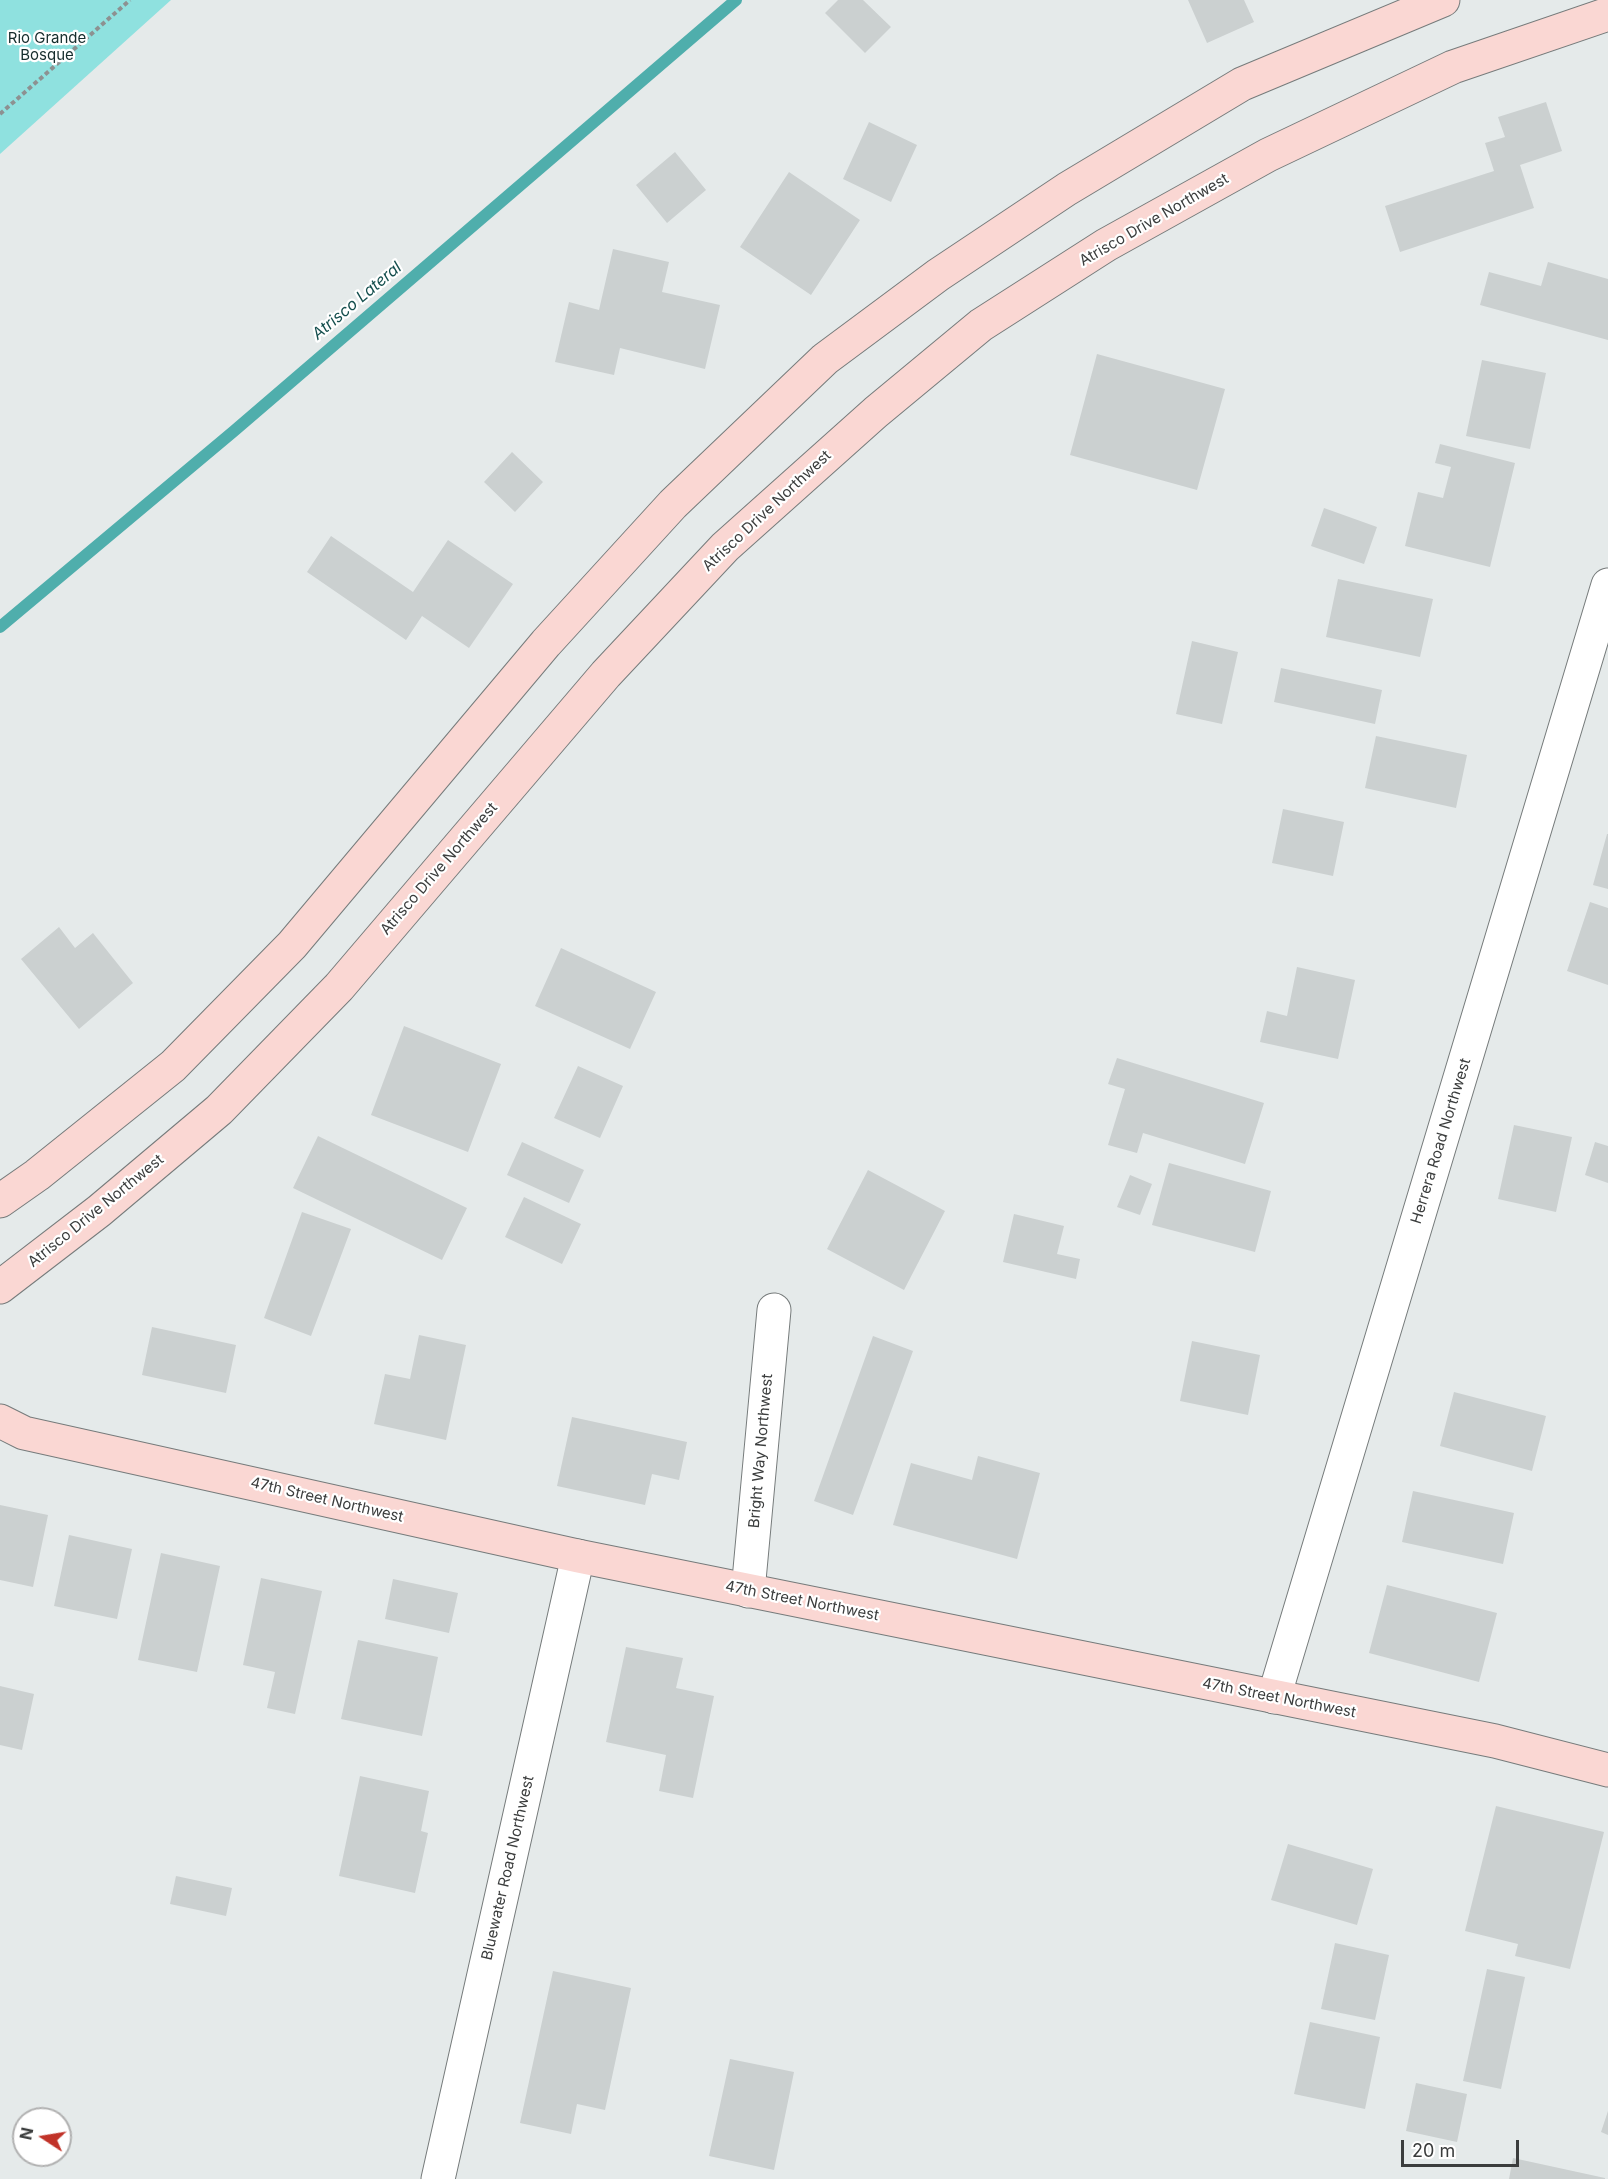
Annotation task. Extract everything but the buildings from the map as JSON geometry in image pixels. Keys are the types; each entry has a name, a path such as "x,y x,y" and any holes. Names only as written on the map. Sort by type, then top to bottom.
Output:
{"main road":[{"path":"0,1201 37,1175 172,1066 292,945 554,634 673,504 825,359 938,275 1067,189 1242,84 1443,0"},
{"name":"Atrisco Drive Northwest","path":"0,1287 99,1211 219,1110 339,987 606,674 725,547 876,412 981,325 1107,245 1268,155 1453,67 1608,14"},
{"name":"47th Street Northwest","path":"0,1421 24,1433 578,1556 1495,1741 1608,1770"}],"street":[{"name":"Herrera Road Northwest","path":"1274,1696 1608,585"},
{"name":"Bright Way Northwest","path":"748,1591 774,1310"},
{"name":"Bluewater Road Northwest","path":"438,2179 578,1556"}],"path":[{"path":"0,114 130,0"}],"green space":[{"name":"Rio Grande Bosque","path":"0,0 171,0 0,154"}],"waterway":[{"name":"Atrisco Lateral","path":"0,627 234,431 736,0"}]}
